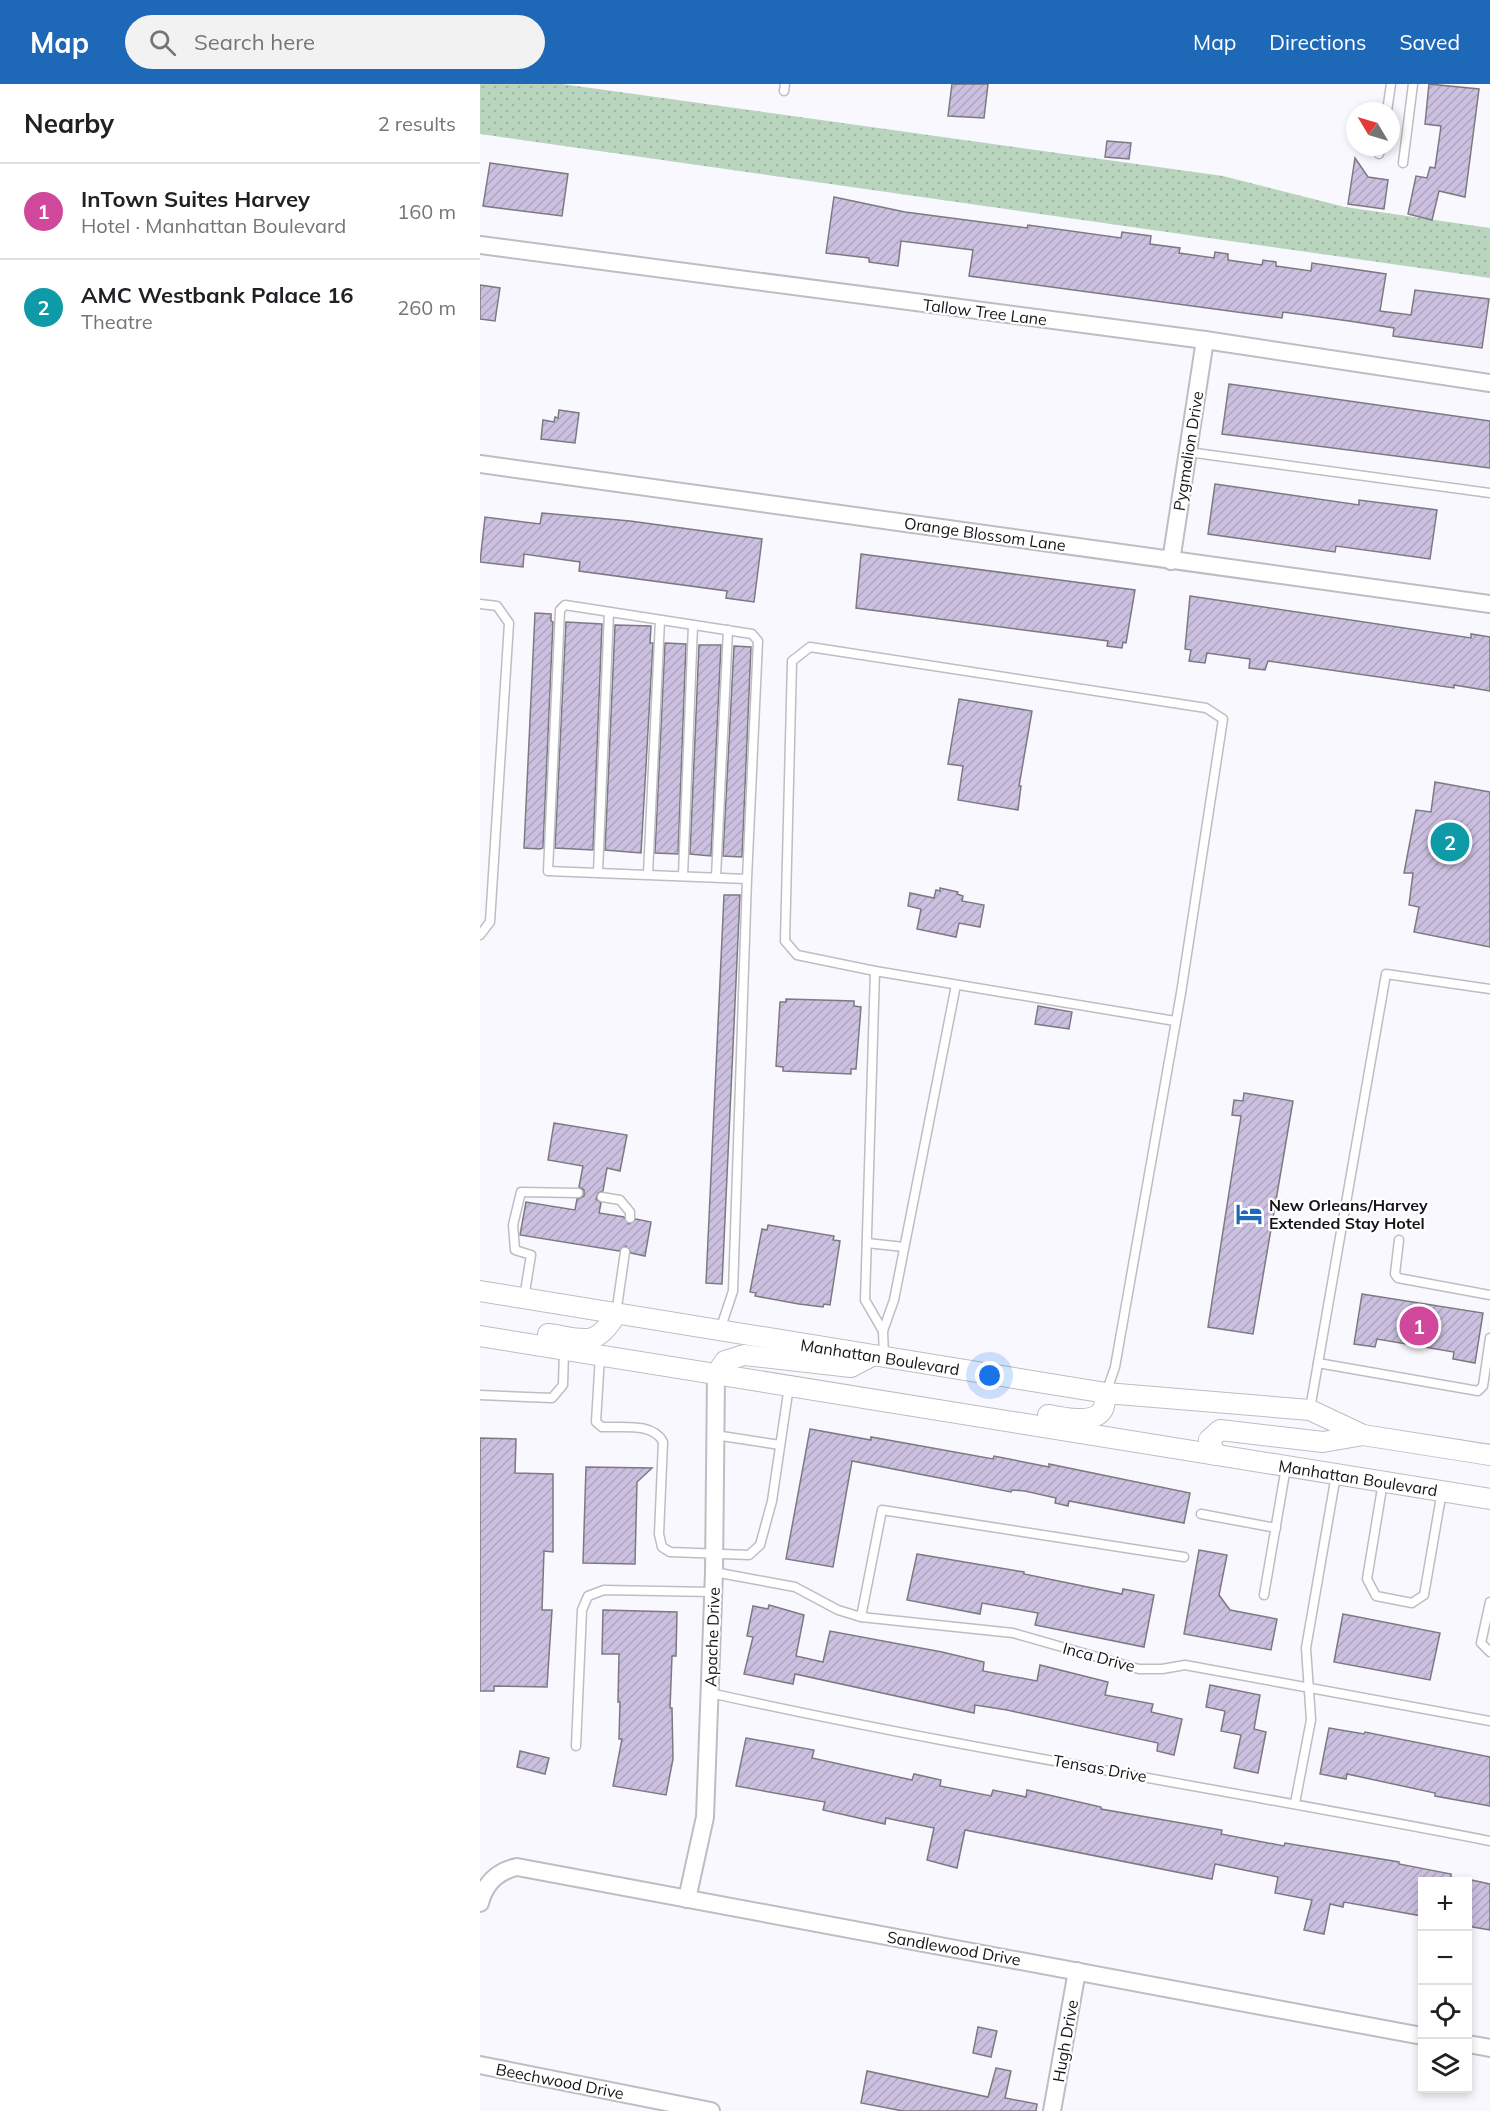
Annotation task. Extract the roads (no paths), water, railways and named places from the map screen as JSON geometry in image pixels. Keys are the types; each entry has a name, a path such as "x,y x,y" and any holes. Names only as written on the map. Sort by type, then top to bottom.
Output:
{"street":[{"name":"Tallow Tree Lane","path":"480,245 1205,340 1490,383"},
{"name":"Pygmalion Drive","path":"1171,561 1205,340"},
{"name":"Orange Blossom Lane","path":"480,464 1490,604"},
{"name":"Manhattan Boulevard","path":"480,1292 1106,1394 1310,1410 1364,1435 1490,1455"},
{"path":"480,1325 591,1339 604,1331 616,1314"},
{"name":"Manhattan Boulevard","path":"480,1336 1490,1499"},
{"path":"716,1374 725,1361 744,1355 850,1367 878,1357"},
{"name":"Apache Drive","path":"687,1899 705,1817 714,1572 716,1374"},
{"path":"958,1413 973,1405 1088,1418 1101,1412 1106,1394"},
{"path":"1216,1455 1209,1440 1220,1430 1323,1442 1364,1435"},
{"name":"Sandlewood Drive","path":"480,1903 490,1882 505,1870 517,1867 1418,2035"},
{"name":"Hugh Drive","path":"1052,2111 1077,1971"},
{"path":"1472,2045 1490,2049"},
{"name":"Beechwood Drive","path":"480,2065 711,2111"}],"lane":[{"path":"1388,102 1391,84"},
{"path":"1403,164 1413,84"},
{"path":"1188,452 1490,494"},
{"path":"480,604 497,606 509,623 490,922 480,935"},
{"path":"719,1331 733,1291 747,879 758,641 752,634 565,605 560,610 548,871 747,879"},
{"path":"598,872 609,612"},
{"path":"648,874 660,620"},
{"path":"683,876 693,625"},
{"path":"716,877 728,630"},
{"path":"1106,1394 1115,1367 1175,1020 1222,719 1206,708 810,646 792,661 785,941 797,955 956,985 1175,1020"},
{"path":"875,971 865,1300 883,1331"},
{"path":"1310,1410 1386,974 1490,989"},
{"path":"878,1357 883,1331 894,1300 956,985"},
{"path":"524,1299 531,1255 515,1250 513,1225 521,1192 578,1193"},
{"path":"602,1197 620,1200 630,1212 630,1218"},
{"path":"1399,1240 1395,1274 1398,1278 1490,1295"},
{"path":"867,1243 904,1247"},
{"path":"616,1314 625,1252"},
{"path":"1318,1363 1478,1391 1483,1386 1490,1338"},
{"path":"480,1395 552,1398 563,1385 564,1350"},
{"path":"600,1355 596,1422 602,1426 650,1429 659,1433 663,1442 659,1534 662,1547 670,1552 749,1555 760,1545 772,1501 789,1386"},
{"path":"715,1435 780,1445"},
{"path":"1264,1595 1286,1466"},
{"path":"1294,1803 1311,1720 1306,1648 1336,1474"},
{"path":"1383,1481 1367,1579 1376,1596 1412,1603 1424,1595 1442,1491"},
{"path":"861,1617 882,1510 1184,1557"},
{"path":"1201,1515 1276,1528"},
{"name":"Inca Drive","path":"714,1572 795,1587 837,1610 861,1617 1013,1633 1139,1669 1162,1669 1185,1665 1490,1721"},
{"path":"576,1746 582,1610 588,1596 604,1590 713,1592"},
{"path":"1490,1602 1481,1643 1490,1652"},
{"name":"Tensas Drive","path":"710,1693 850,1724 1294,1803 1490,1841"}],"place":[{"name":"AMC Westbank Palace 16","path":"1450,842"},
{"name":"New Orleans/Harvey Extended Stay Hotel","path":"1249,1214"},
{"name":"InTown Suites Harvey","path":"1419,1326"}]}
